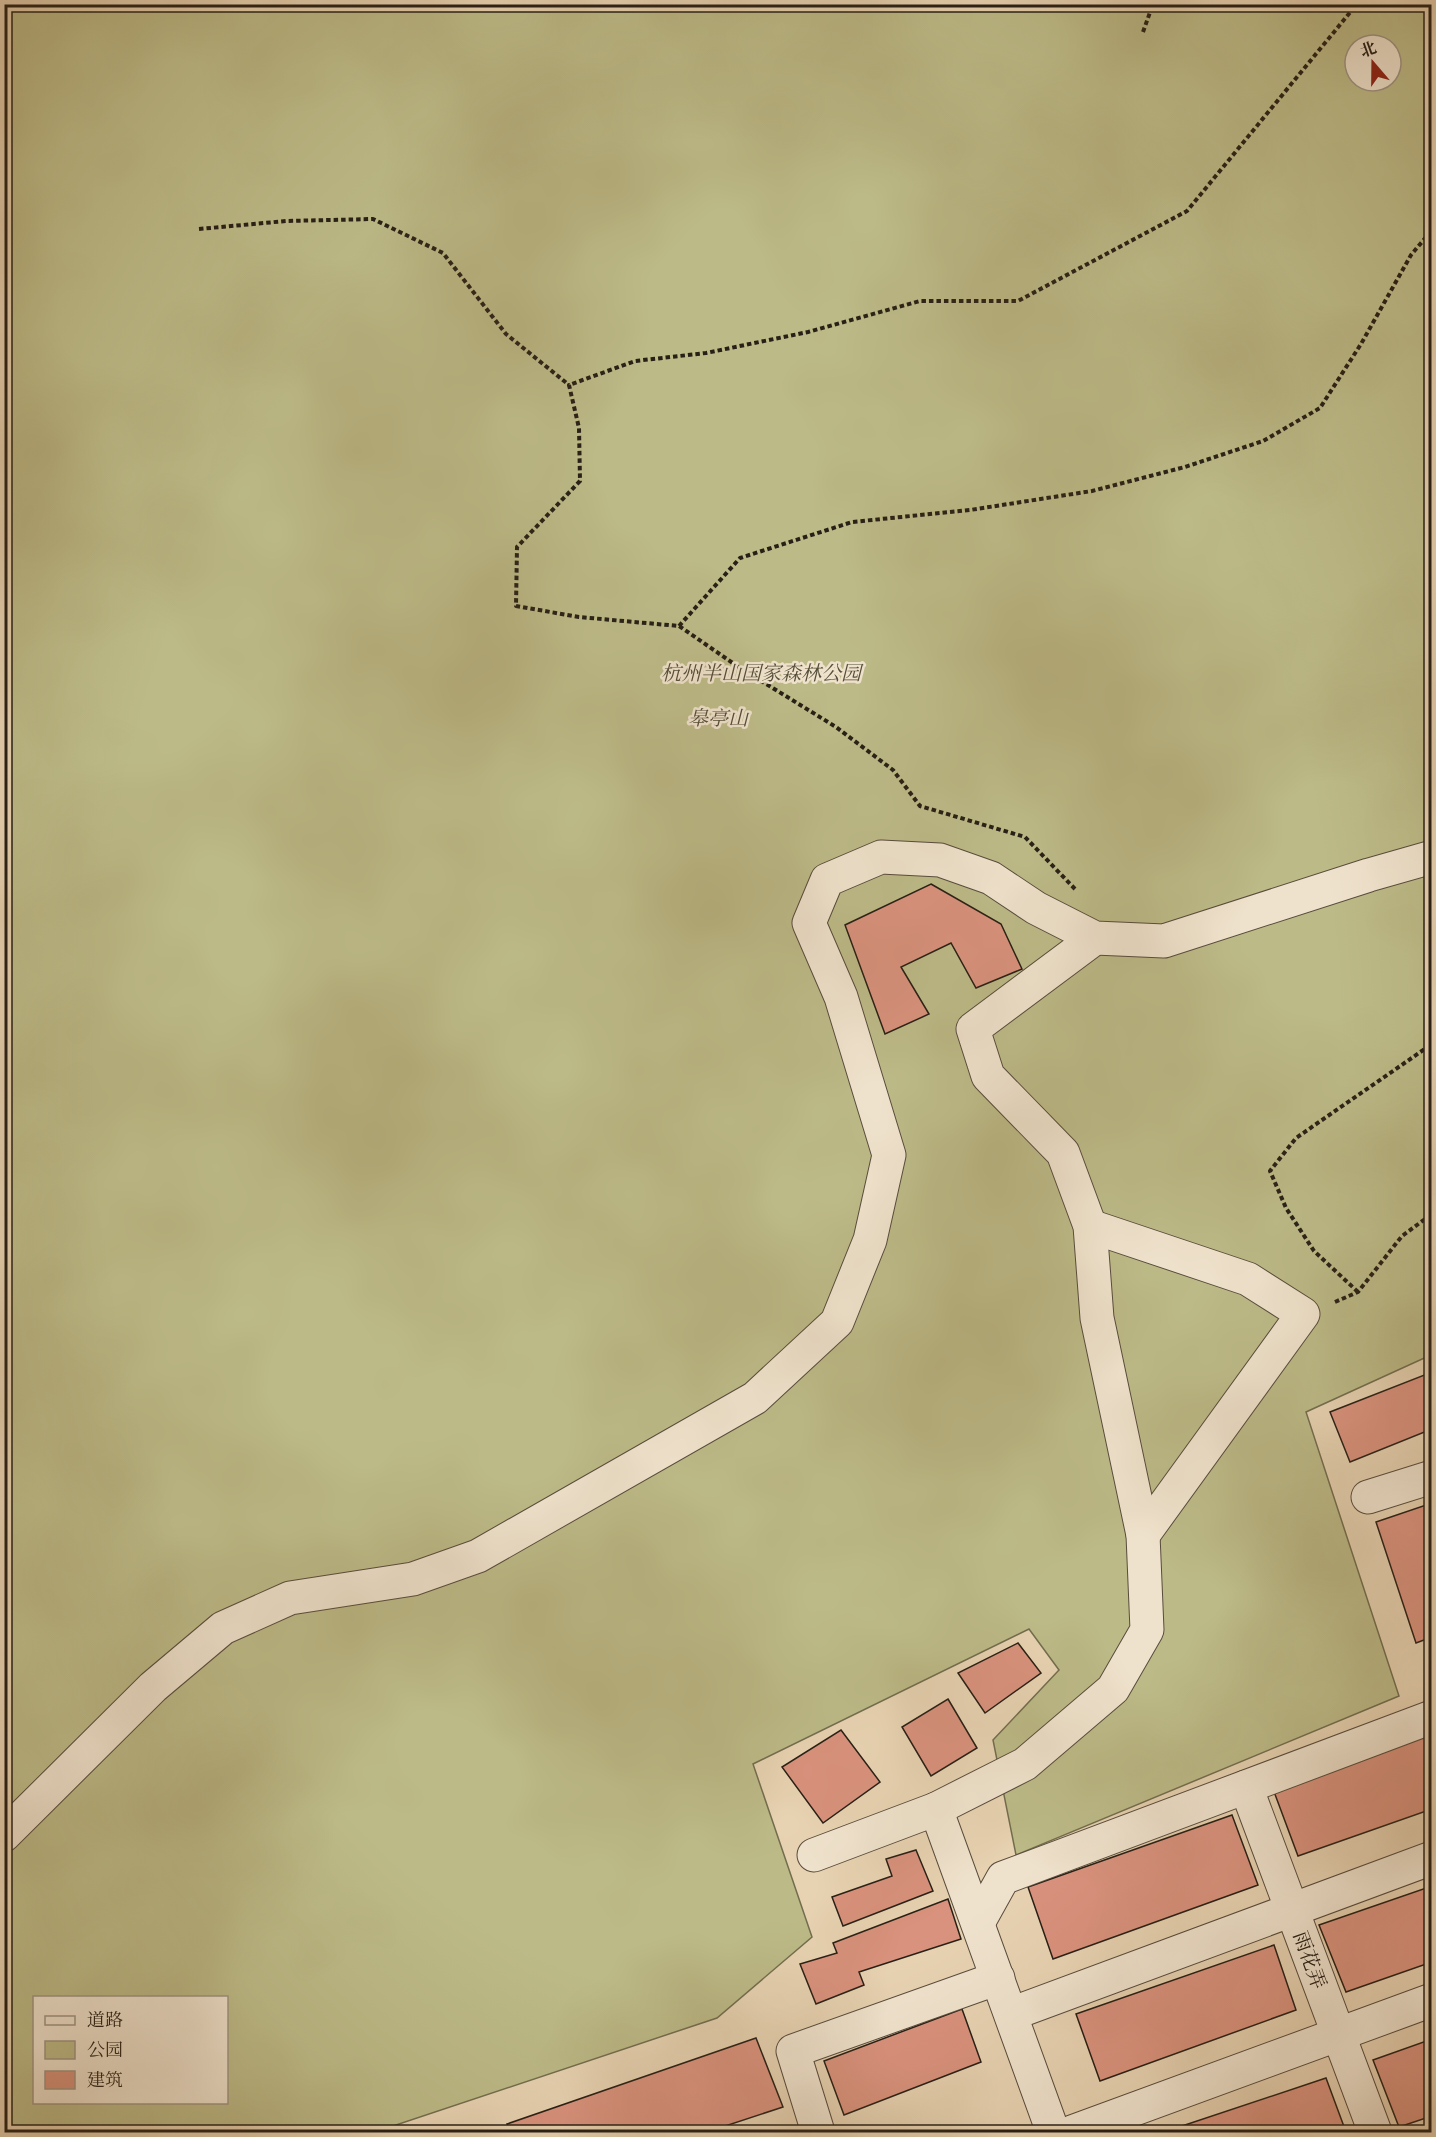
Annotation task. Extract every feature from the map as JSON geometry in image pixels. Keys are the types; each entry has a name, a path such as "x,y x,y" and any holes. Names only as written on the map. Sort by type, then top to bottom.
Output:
{"street":[{"path":"4,1835 153,1687 223,1628 290,1598 413,1579 478,1556 755,1398 837,1322 870,1240 889,1155 841,997 809,923 827,880 881,857 940,860 991,878 1036,908 1095,938 1164,941 1431,857"},
{"path":"814,1855 936,1809 1024,1764 1113,1689 1147,1630 1143,1535 1097,1318 1090,1226 1063,1153 988,1076 973,1029 1095,938"},
{"path":"1090,1226 1248,1280 1303,1314 1143,1535"},
{"path":"1368,1497 1431,1477"},
{"path":"978,1923 1003,1878 1431,1718"},
{"name":"雨花弄","path":"1246,1787 1375,2133"},
{"path":"936,1809 1053,2133"},
{"path":"1011,2014 1431,1858"},
{"path":"818,2133 793,2051 998,1978"},
{"path":"1072,2133 1431,2000"}],"path":[{"path":"1143,32 1153,4"},
{"path":"569,386 635,362 706,353 808,332 920,301 1018,301 1187,211 1357,4"},
{"path":"199,229 286,221 373,219 443,252 506,334 569,386 579,428 580,481 517,547 516,606 579,617 679,626 737,666 836,727 894,770 920,806 1025,837 1074,885 1095,938"},
{"path":"679,626 740,558 852,522 970,510 1092,491 1185,467 1263,441 1320,408 1361,344 1411,255 1431,230"},
{"path":"1358,1293 1314,1251 1286,1208 1270,1171 1296,1138 1431,1044"},
{"path":"1303,1314 1358,1293 1402,1236 1431,1214"}],"green space":[{"name":"皋亭山","path":"5,5 1431,5 1431,1355 1306,1412 1399,1696 1016,1855 993,1740 1059,1670 1029,1629 753,1764 812,1937 717,2018 375,2132 5,2132"}],"building":[{"path":"931,884 1001,924 1022,969 976,988 951,943 901,967 929,1014 885,1034 845,925"},
{"path":"1432,1372 1432,1429 1350,1462 1330,1412"},
{"path":"1432,1503 1432,1637 1416,1643 1376,1522"},
{"path":"1018,1643 1041,1673 985,1713 958,1673"},
{"path":"948,1699 977,1748 931,1776 902,1727"},
{"path":"841,1730 880,1782 823,1823 782,1767"},
{"path":"1432,1733 1432,1809 1298,1856 1273,1789"},
{"path":"1232,1815 1258,1885 1053,1959 1028,1887"},
{"path":"916,1850 933,1891 843,1926 832,1897 892,1876 886,1859"},
{"path":"1432,1886 1432,1962 1346,1992 1319,1925"},
{"path":"948,1899 961,1939 859,1972 864,1985 816,2004 800,1964 837,1953 833,1943"},
{"path":"1274,1945 1296,2010 1100,2081 1076,2014"},
{"path":"962,2009 981,2062 844,2115 824,2061"},
{"path":"756,2038 783,2107 707,2132 511,2132 507,2124"},
{"path":"1432,2039 1432,2116 1399,2127 1373,2060"},
{"path":"1326,2078 1346,2132 1164,2132"}],"park label":[{"name":"杭州半山国家森林公园","path":"761,673"}]}
